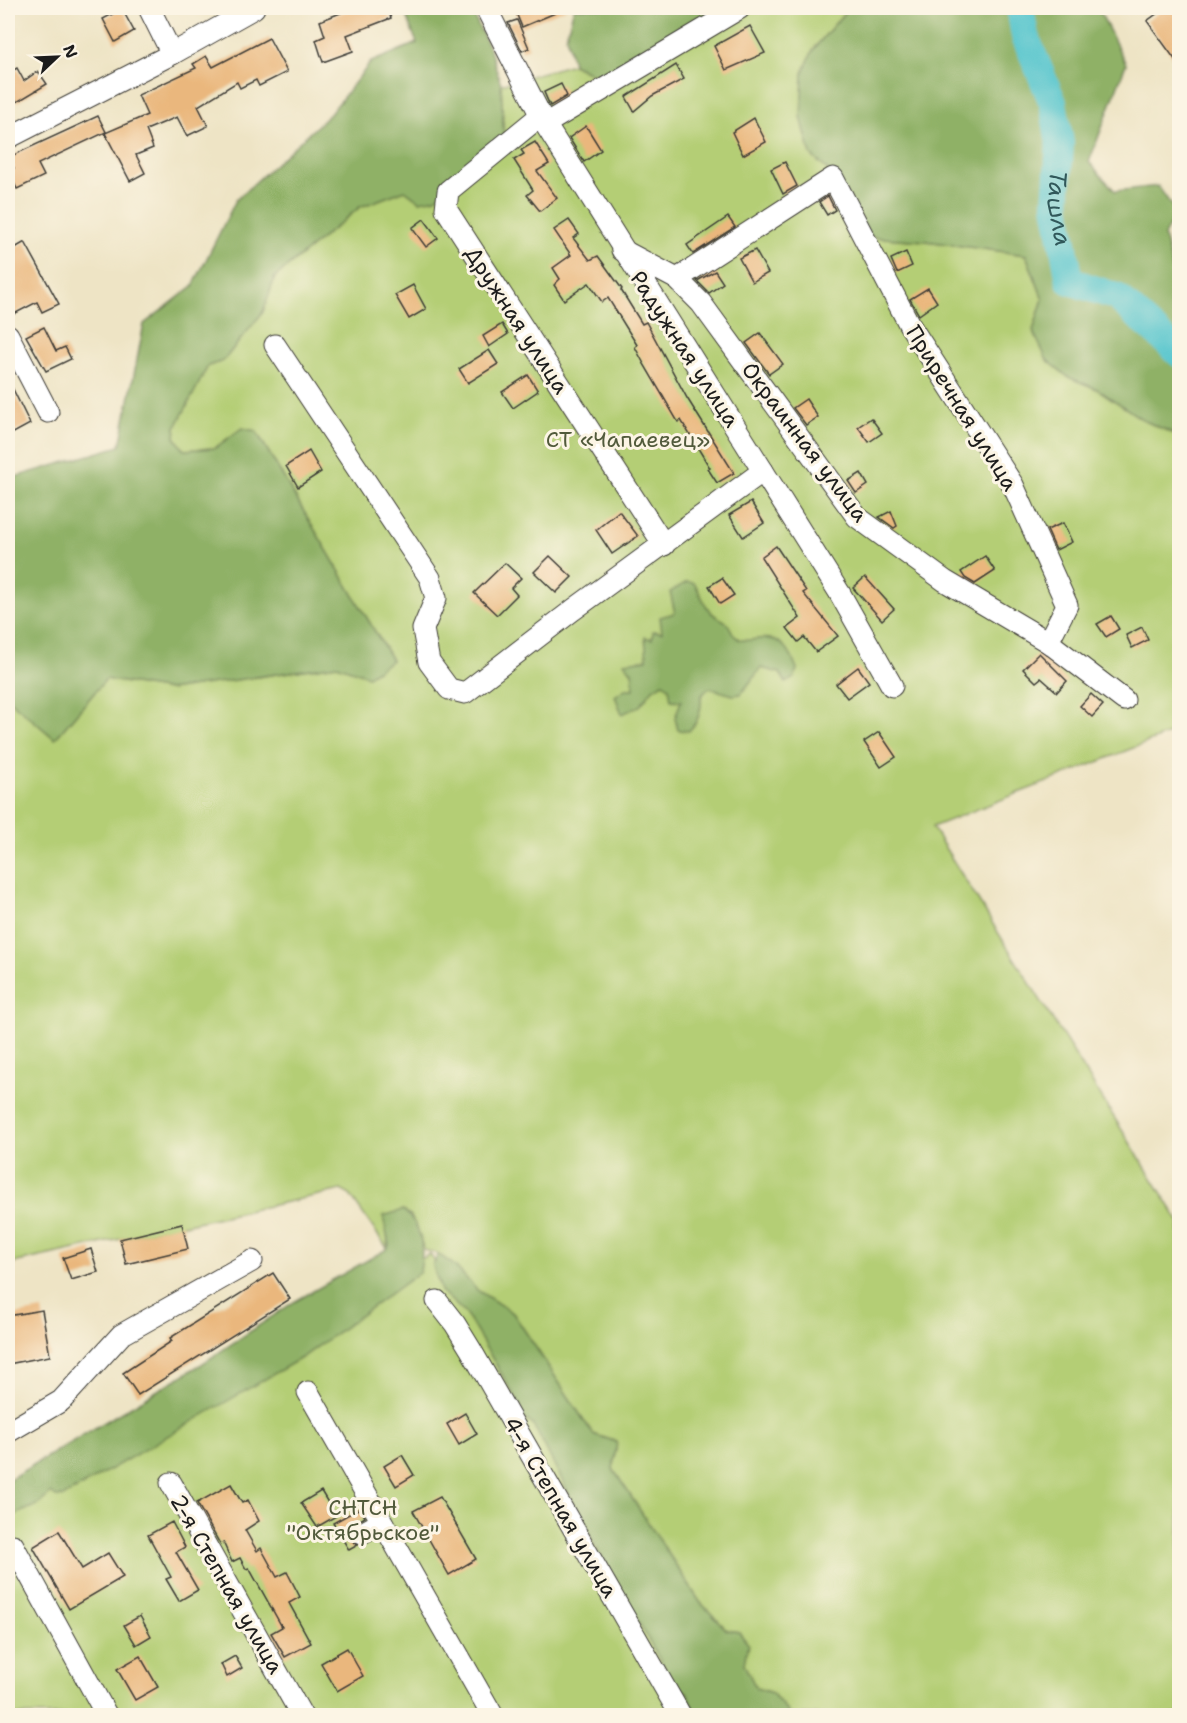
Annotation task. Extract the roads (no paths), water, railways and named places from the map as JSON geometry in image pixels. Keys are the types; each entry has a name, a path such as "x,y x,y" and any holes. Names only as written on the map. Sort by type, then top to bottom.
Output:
{"street":[{"path":"149,8 172,54"},
{"path":"8,138 172,54 254,8"},
{"name":"Радужная улица","path":"486,8 542,120 838,592 891,686"},
{"name":"Дружная улица","path":"664,545 447,209 448,191 542,120 740,8"},
{"name":"Приречная улица","path":"677,279 833,178 909,324 1012,485 1067,604 1048,642"},
{"name":"Окраинная улица","path":"622,250 677,279 701,303 857,517 945,581 1048,642 1124,700"},
{"path":"8,335 48,412"},
{"path":"275,345 430,578 435,598 423,629 429,662 449,689 465,693 498,670 573,610 763,471"},
{"path":"8,1432 61,1401 121,1335 252,1262"},
{"name":"4-я Степная улица","path":"437,1301 471,1350 681,1716"},
{"path":"308,1392 359,1497 382,1522 493,1716"},
{"name":"2-я Степная улица","path":"171,1483 302,1716"},
{"path":"363,1533 382,1522"},
{"path":"13,1545 107,1716"}],"waterway":[{"name":"Ташла","path":"1020,8 1025,36 1053,103 1060,143 1056,205 1070,281 1117,297 1180,354"}],"park label":[{"name":"СТ «Чапаевец»","path":"628,439"},
{"name":"СНТСН \"Октябрьское\"","path":"363,1520"}]}
